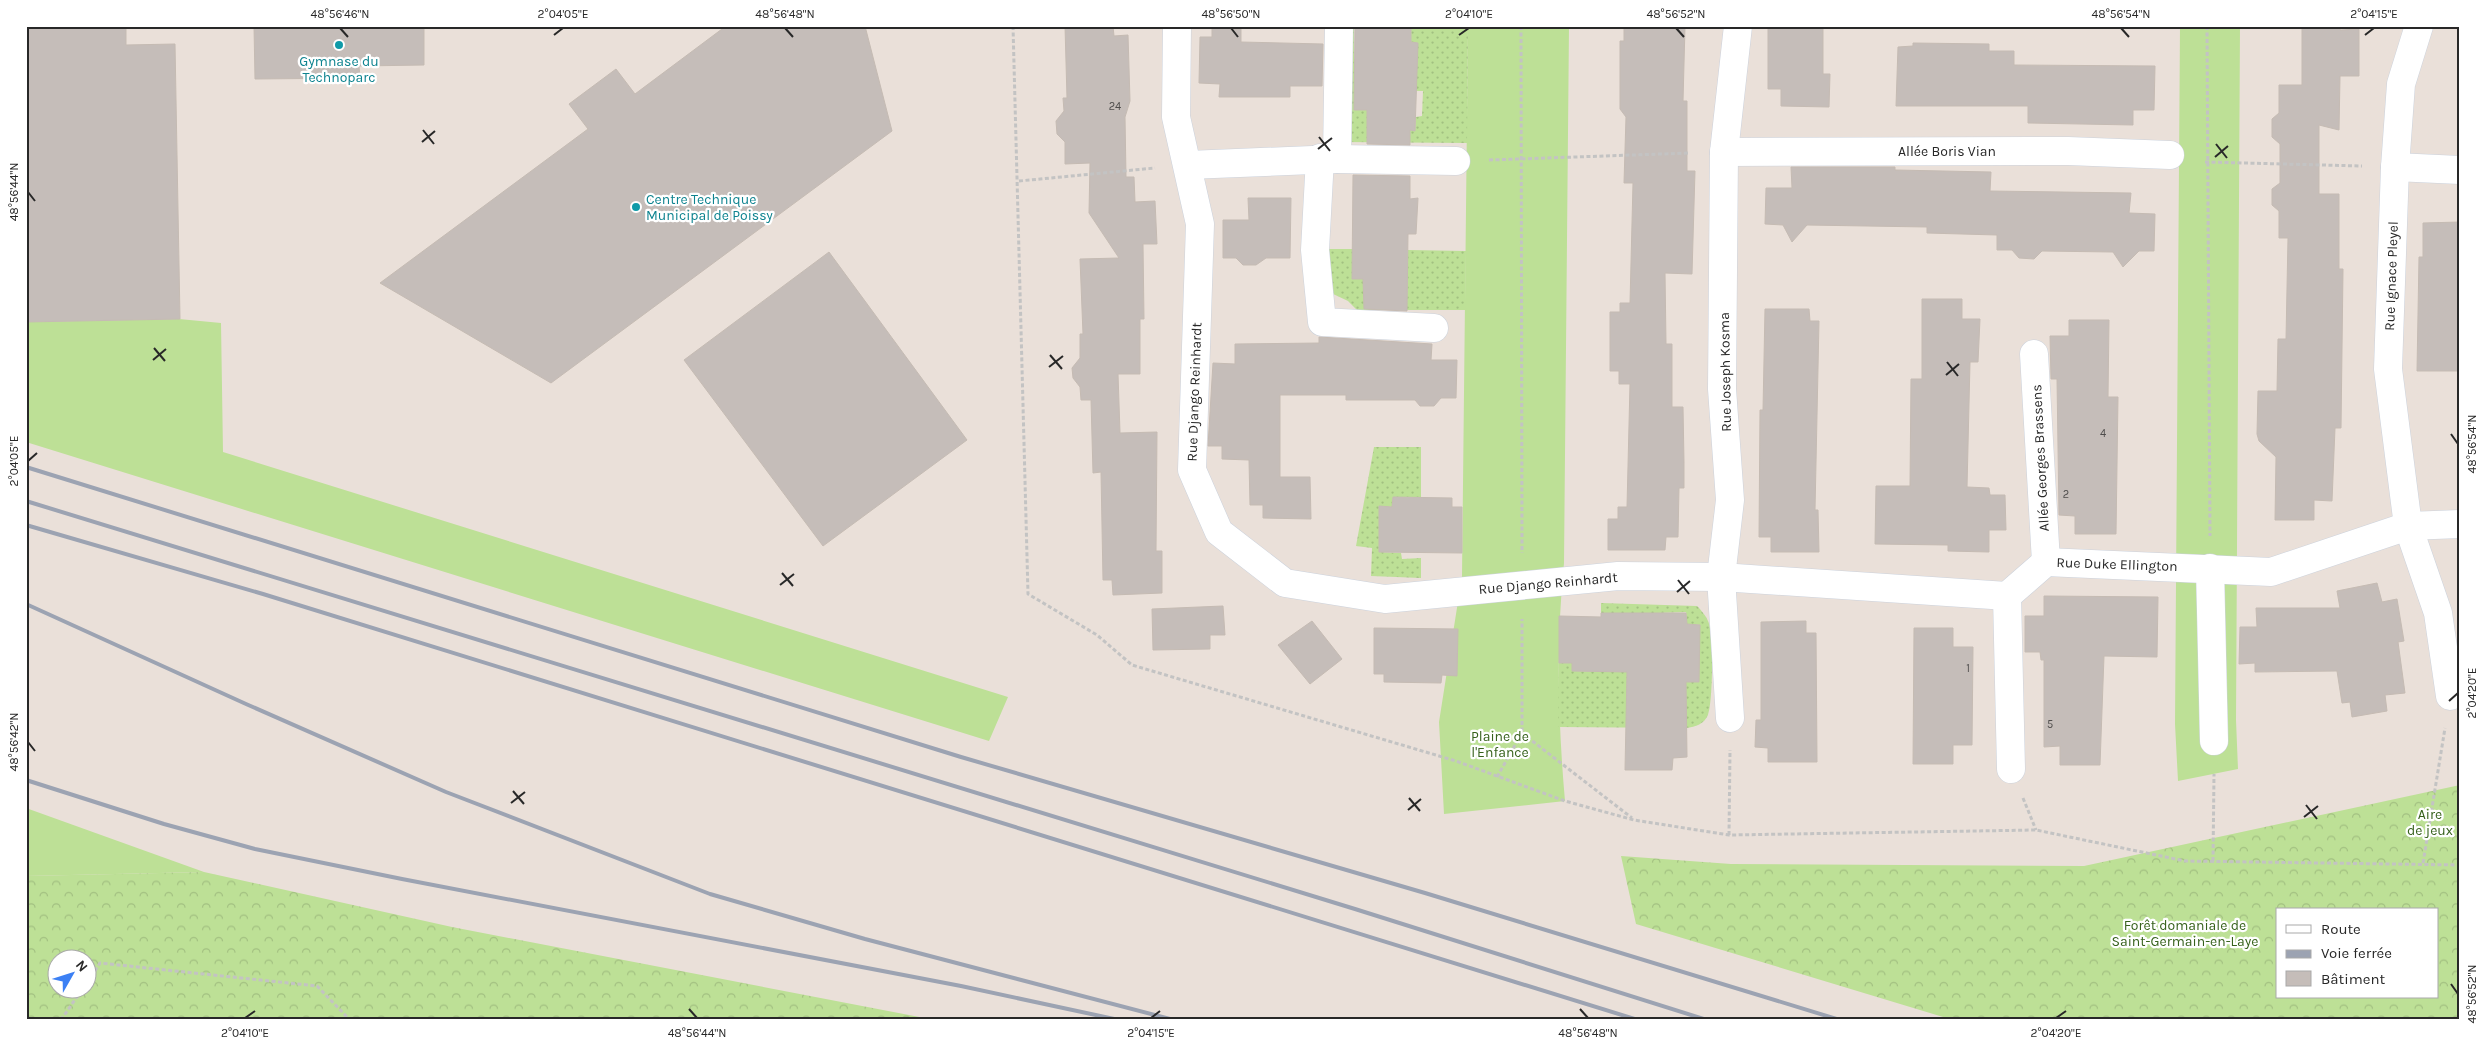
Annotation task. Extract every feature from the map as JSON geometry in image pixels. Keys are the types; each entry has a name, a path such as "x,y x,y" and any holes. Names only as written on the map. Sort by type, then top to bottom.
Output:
{"street":[{"name":"Rue Django Reinhardt","path":"1177,26 1176,117 1200,224 1192,470 1219,532 1285,583 1385,599 1618,576 1721,577"},
{"path":"1339,26 1329,158 1315,250 1322,322 1434,328"},
{"name":"Rue Joseph Kosma","path":"1730,718 1721,577 1730,500 1722,389 1724,152 1738,26"},
{"name":"Rue Ignace Pleyel","path":"2408,526 2388,369 2395,167 2401,84 2418,26"},
{"name":"Allée Boris Vian","path":"1724,152 2068,151 2170,155"},
{"path":"1188,165 1329,158 1456,161"},
{"path":"2395,167 2460,170"},
{"name":"Allée Georges Brassens","path":"2034,354 2046,562"},
{"name":"Rue Duke Ellington","path":"2007,596 2046,562 2271,572 2408,526 2460,524"},
{"path":"2408,526 2438,613 2450,696"},
{"path":"2210,568 2214,741"},
{"path":"1721,577 2007,596 2011,769"}],"path":[{"path":"1013,26 1019,181 1028,594 1097,635 1132,665 1456,761 1497,777 1532,787 1564,801 1634,820 1729,835 2036,830 2185,861 2460,865"},
{"path":"1497,777 1522,733 1521,26"},
{"path":"2207,26 2210,568"},
{"path":"1521,159 1724,152"},
{"path":"2208,162 2395,167"},
{"path":"1019,181 1188,165"},
{"path":"2423,864 2450,696"},
{"path":"1729,835 1730,718"},
{"path":"1522,733 1634,820"},
{"path":"2213,861 2214,741"},
{"path":"98,966 100,963 317,986 350,1020"},
{"path":"61,1020 76,998"}],"green space":[{"path":"1341,26 1354,26 1354,59 1369,59 1418,43 1411,42 1411,26 1468,26 1467,143 1341,142","holes":["1355,90 1423,91 1422,116 1416,117 1415,130 1398,130 1367,110 1354,110"]},
{"name":"Plaine de l'Enfance","path":"1468,26 1569,26 1564,563 1559,652 1559,712 1565,801 1444,814 1439,722 1462,576"},
{"path":"2180,26 2240,26 2236,720 2238,769 2178,781 2175,724"},
{"path":"1321,249 1353,249 1363,279 1364,302 1407,302 1408,250 1466,251 1465,310 1357,310 1348,301 1331,293"},
{"path":"179,319 221,323 223,452 1008,697 989,741 26,442 26,322"},
{"path":"1374,447 1421,447 1421,497 1393,497 1392,507 1379,506 1379,552 1401,553 1402,559 1421,558 1421,578 1371,576 1372,548 1356,546"},
{"path":"1601,603 1697,606 1699,608 1708,621 1712,653 1710,708 1708,715 1702,723 1686,728 1558,727 1559,663 1572,663 1572,671 1629,672 1622,613 1601,613","holes":["1686,612 1687,624 1700,625 1657,672 1658,613"]},
{"name":"Forêt domaniale de Saint-Germain-en-Laye","path":"2460,785 2460,1020 1953,1020 1636,924 1621,856 1731,864 2084,866"},
{"path":"26,808 204,872 26,876"},
{"path":"204,872 452,927 935,1020 26,1020 26,876"}],"building":[{"path":"26,26 126,26 126,45 175,44 180,319 26,322"},
{"name":"Gymnase du Technoparc","path":"254,26 424,26 424,65 359,66 360,78 255,79"},
{"name":"Centre Technique Municipal de Poissy","path":"726,26 865,26 892,131 551,383 380,283 588,129 569,104 616,69 635,94"},
{"path":"1065,26 1113,26 1114,36 1128,35 1130,101 1125,117 1126,177 1134,177 1135,202 1155,201 1157,244 1143,244 1144,319 1140,319 1140,374 1118,374 1120,433 1157,432 1156,551 1162,551 1162,593 1113,595 1112,580 1103,580 1101,472 1093,473 1091,400 1081,400 1080,387 1073,378 1072,368 1080,358 1080,334 1083,334 1080,259 1119,258 1089,213 1090,163 1065,164 1065,142 1057,134 1056,121 1064,111 1063,98 1067,98"},
{"path":"1355,26 1411,26 1411,42 1418,43 1415,131 1410,130 1410,145 1367,144 1367,110 1354,110"},
{"path":"1624,26 1685,26 1683,101 1687,101 1687,171 1695,171 1692,274 1665,273 1666,344 1672,344 1672,407 1683,407 1684,488 1679,488 1678,537 1666,537 1665,550 1608,550 1608,519 1618,519 1618,507 1627,507 1630,384 1619,384 1619,371 1610,371 1610,312 1620,312 1620,303 1630,303 1633,183 1624,183 1626,117 1620,109 1620,41 1624,41"},
{"path":"1768,26 1823,26 1823,74 1830,74 1829,107 1781,106 1781,89 1768,89"},
{"path":"2302,26 2340,26 2340,30 2359,29 2359,76 2340,76 2339,130 2319,125 2319,194 2339,194 2339,269 2343,269 2341,428 2335,428 2332,501 2314,500 2314,520 2275,520 2276,457 2259,441 2257,434 2258,391 2277,391 2278,339 2286,339 2288,238 2279,238 2279,211 2272,205 2272,189 2280,183 2280,144 2272,137 2272,119 2279,113 2279,85 2302,85"},
{"path":"1212,28 1241,29 1241,42 1323,44 1322,86 1290,86 1290,97 1219,97 1220,84 1199,83 1200,37 1212,37"},
{"path":"1913,43 1989,44 1989,51 2014,51 2014,65 2155,66 2154,110 2133,110 2133,125 2028,123 2028,106 1896,106 1898,47 1913,46"},
{"path":"1791,167 1895,167 1895,170 1991,172 1990,191 2131,193 2129,213 2155,214 2154,251 2139,251 2123,267 2113,252 2042,251 2034,259 2019,258 2012,250 1997,250 1997,235 1927,233 1927,227 1807,225 1792,242 1783,225 1765,224 1766,188 1792,188"},
{"path":"1353,175 1410,176 1410,199 1418,198 1416,234 1408,234 1407,311 1364,309 1363,279 1352,279"},
{"path":"1248,198 1291,198 1290,258 1266,258 1256,265 1243,265 1236,258 1223,258 1223,220 1249,220"},
{"path":"2460,222 2460,371 2417,371 2419,257 2423,257 2423,223"},
{"path":"829,252 967,440 823,546 684,360"},
{"path":"1922,299 1962,299 1962,319 1980,319 1978,362 1970,362 1967,487 1989,488 1990,495 2005,495 2006,530 1989,530 1989,552 1948,551 1948,545 1875,544 1876,486 1910,486 1911,379 1922,379"},
{"path":"1765,309 1809,309 1810,321 1819,321 1815,510 1818,510 1819,552 1771,552 1771,537 1759,537 1760,410 1763,410"},
{"path":"2069,320 2109,320 2108,397 2118,397 2116,534 2075,534 2075,516 2059,515 2057,379 2051,379 2050,336 2069,336"},
{"path":"1319,337 1432,344 1431,360 1457,360 1456,398 1441,398 1434,406 1420,406 1415,400 1346,400 1346,395 1280,395 1280,477 1310,477 1311,519 1263,518 1263,505 1250,505 1249,460 1222,459 1222,446 1208,446 1213,363 1235,364 1235,344 1319,343"},
{"path":"1393,497 1452,498 1452,507 1462,507 1462,553 1379,552 1379,506 1392,507"},
{"path":"2377,583 2382,602 2397,599 2404,641 2398,642 2405,693 2385,695 2387,711 2352,717 2350,702 2342,703 2337,671 2255,672 2255,663 2239,664 2240,627 2257,627 2256,608 2340,608 2337,591"},
{"path":"2044,596 2158,597 2157,657 2104,656 2100,765 2060,765 2060,746 2044,747 2044,660 2041,660 2040,652 2025,652 2025,616 2044,616"},
{"path":"1223,606 1225,635 1210,635 1210,649 1153,650 1152,609"},
{"path":"1601,613 1686,613 1687,624 1700,625 1699,682 1686,682 1687,757 1673,758 1672,770 1625,770 1627,672 1572,671 1572,663 1559,663 1559,616 1601,617"},
{"path":"1312,621 1342,659 1310,684 1278,645"},
{"path":"1806,621 1806,633 1816,633 1817,762 1768,762 1768,748 1755,747 1756,720 1761,720 1761,622"},
{"path":"1374,628 1458,629 1457,676 1442,675 1441,683 1384,682 1384,674 1374,674"},
{"path":"1914,628 1953,628 1953,647 1973,647 1972,745 1953,745 1953,764 1913,764"}],"railway":[{"path":"26,467 961,757 1425,893 1840,1020"},
{"path":"26,501 1355,909 1707,1020"},
{"path":"26,525 263,594 1638,1020"},
{"path":"26,604 446,792 710,894 865,939 1174,1020"},
{"path":"26,780 164,824 255,849 961,986 1119,1020"}],"place":[{"name":"Gymnase du Technoparc","path":"339,45"},
{"name":"Centre Technique Municipal de Poissy","path":"636,207"}],"park label":[{"name":"Aire de jeux","path":"2430,822"}]}
